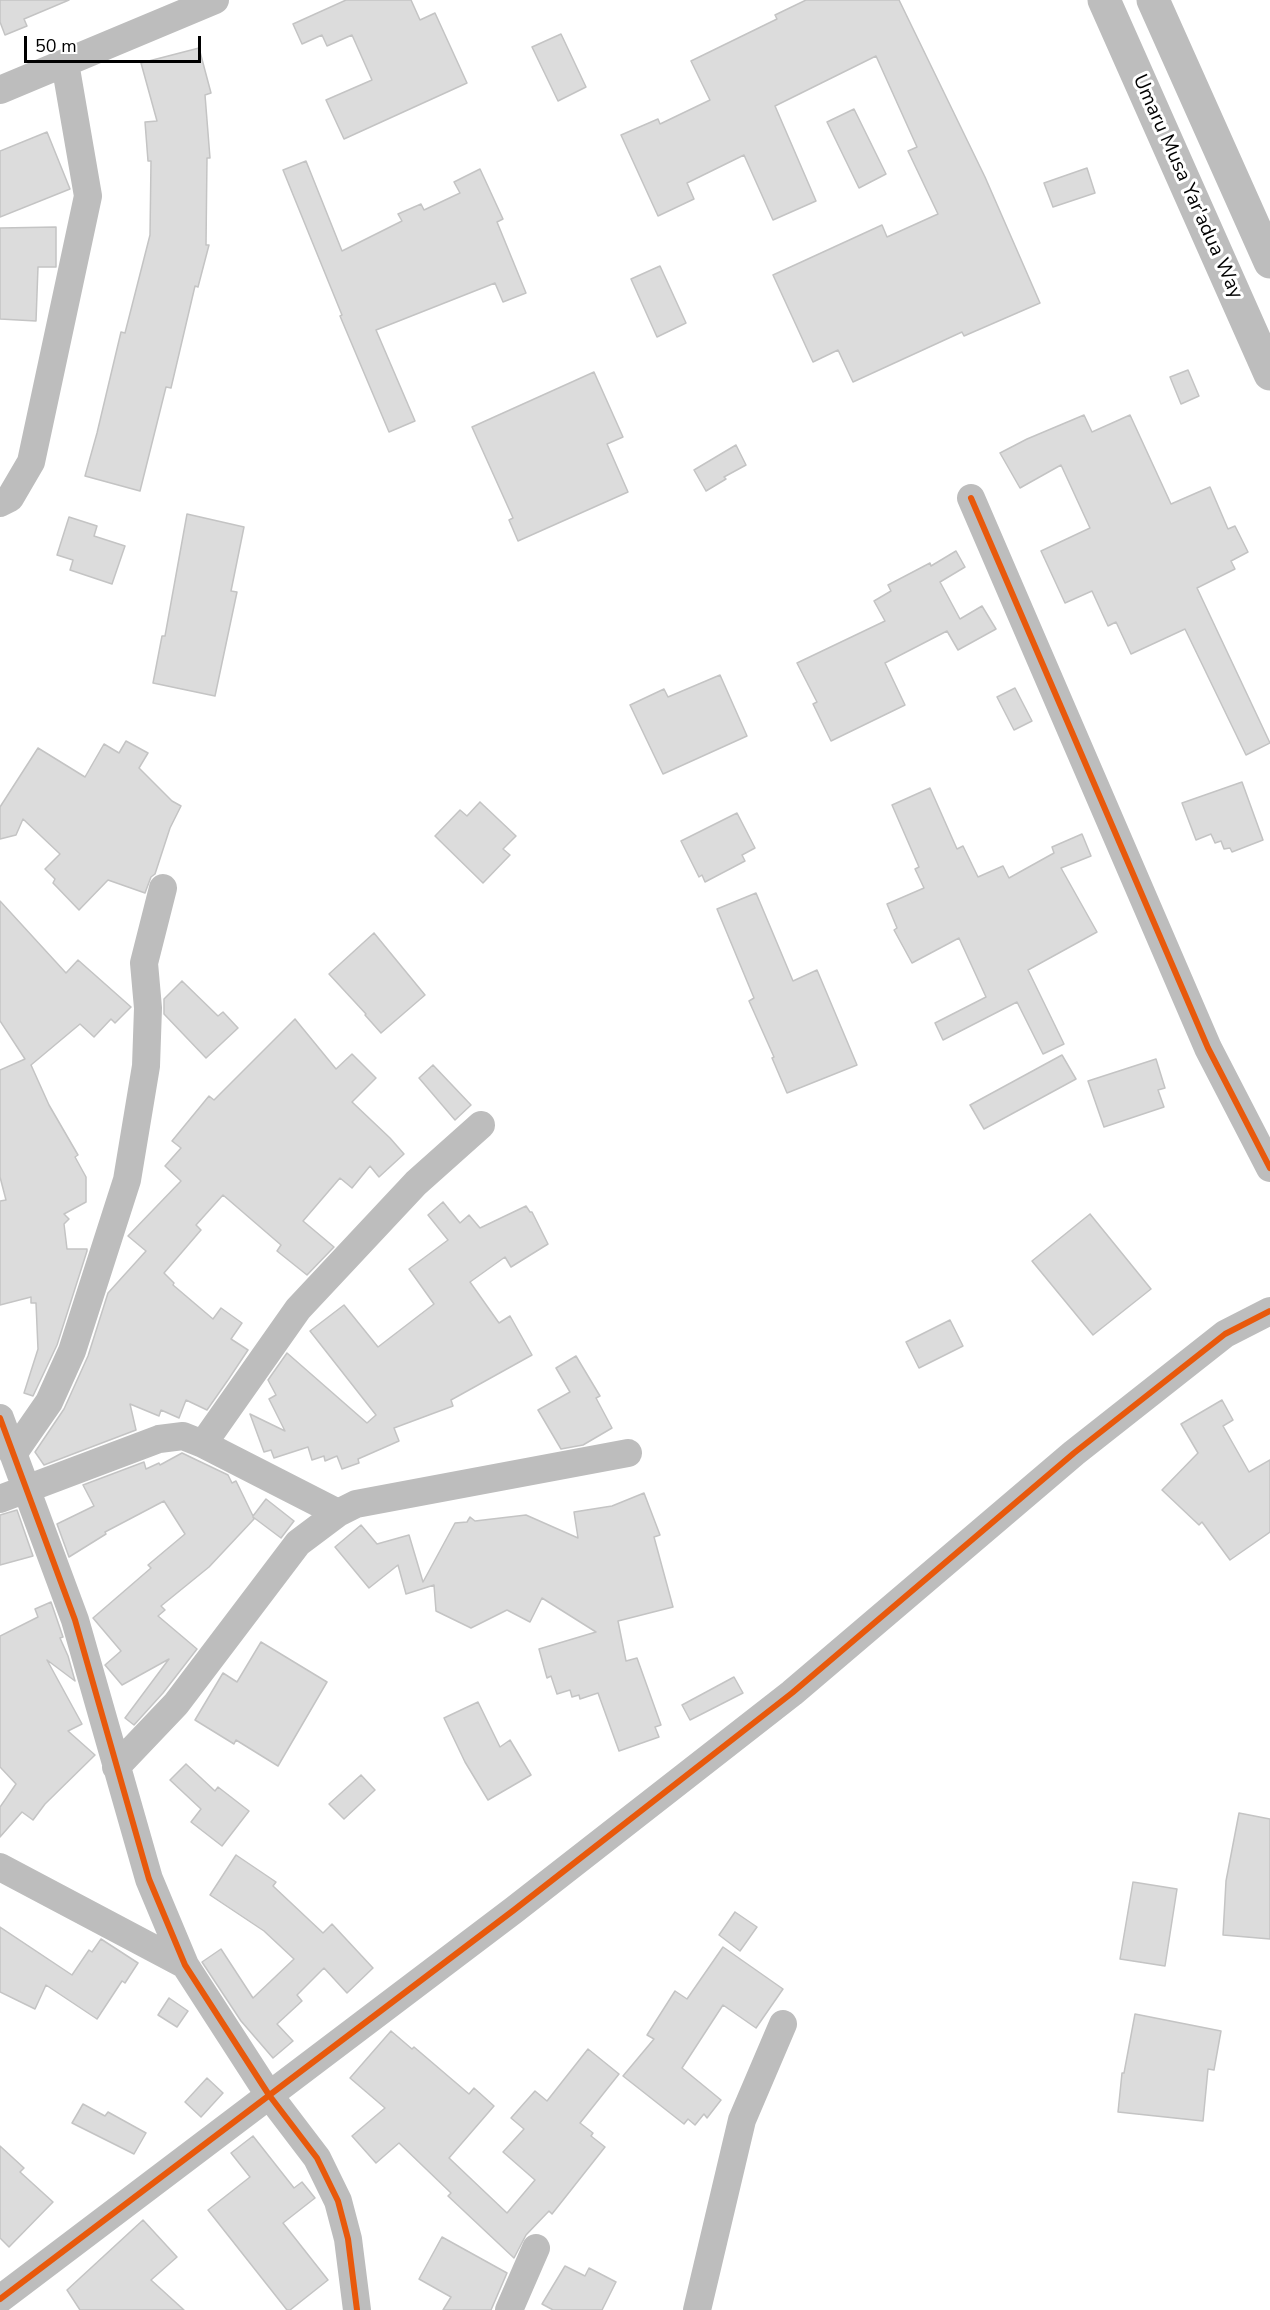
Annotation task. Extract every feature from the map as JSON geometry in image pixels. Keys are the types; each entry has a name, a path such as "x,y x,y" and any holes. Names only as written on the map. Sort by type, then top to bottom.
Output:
{"main road":[{"name":"Umaru Musa Yar'adua Way","path":"1104,0 1270,374"},
{"path":"1153,0 1270,262"}],"street":[{"path":"0,90 215,0"},
{"path":"0,503 10,498 31,462 88,196 65,63"},
{"path":"971,498 1208,1048 1270,1168"},
{"path":"13,1455 49,1402 72,1351 127,1180 146,1066 148,1008 144,963 163,888"},
{"path":"203,1444 298,1309 416,1183 481,1125"},
{"path":"0,2299 504,1917 792,1693 1074,1453 1225,1334 1270,1311"},
{"path":"0,1418 13,1455 13,1494 75,1620 149,1879 184,1965 269,2095 317,2158 338,2201 348,2239 357,2310"},
{"path":"13,1494 159,1439 183,1436 338,1513"},
{"path":"116,1767 176,1704 298,1543 338,1513 356,1504 628,1454"},
{"path":"0,1868 184,1965"},
{"path":"697,2310 742,2120 783,2024"},
{"path":"509,2310 536,2247"}],"building":[{"path":"0,0 69,0 24,19 27,26 5,35 0,22"},
{"path":"346,0 411,0 420,20 435,13 467,83 344,139 326,100 372,80 352,35 327,46 322,35 302,44 293,24"},
{"path":"806,0 899,0 985,177 1040,303 964,336 962,332 853,382 838,350 813,362 773,275 882,225 887,237 938,214 908,151 917,147 876,56 775,106 816,201 773,220 744,155 687,183 694,199 658,216 621,135 658,119 660,124 710,100 691,61 777,19 775,15"},
{"path":"561,34 586,87 558,101 532,47"},
{"path":"199,48 211,93 205,95 210,158 207,158 206,245 209,245 198,287 195,286 171,388 166,387 140,491 85,476 121,332 125,333 150,235 151,161 148,161 145,122 157,121 141,63"},
{"path":"854,109 886,174 859,188 827,122"},
{"path":"47,132 70,189 0,217 0,151"},
{"path":"306,161 342,251 402,221 398,214 421,204 424,210 460,193 454,182 480,169 503,219 497,222 526,293 503,302 495,283 376,330 415,421 389,432 340,316 342,315 283,170"},
{"path":"1087,168 1095,193 1053,207 1044,183"},
{"path":"56,227 56,267 38,267 36,321 0,319 0,228"},
{"path":"660,266 686,323 657,337 631,279"},
{"path":"1188,370 1199,396 1181,404 1170,377"},
{"path":"594,372 623,437 607,444 628,492 518,541 509,520 513,518 472,427"},
{"path":"1084,415 1092,432 1130,415 1171,504 1210,487 1228,529 1235,526 1248,552 1231,561 1235,569 1197,588 1270,743 1246,755 1185,629 1131,654 1116,622 1108,626 1092,591 1065,603 1041,551 1090,528 1061,465 1020,488 1000,453"},
{"path":"736,445 746,465 724,477 726,479 706,491 694,470"},
{"path":"187,514 244,527 231,591 237,592 215,696 153,683 162,636 165,636"},
{"path":"69,517 97,526 94,536 125,546 112,584 70,570 73,560 57,555"},
{"path":"956,551 965,567 940,582 960,619 982,606 996,629 958,650 947,631 885,663 905,705 831,741 813,704 817,702 797,663 885,621 874,601 891,591 888,585 930,563 931,566"},
{"path":"720,675 747,736 663,774 630,705 664,689 668,697"},
{"path":"1015,688 1032,721 1014,730 997,697"},
{"path":"126,741 148,753 139,768 172,801 181,806 170,828 155,874 151,877 145,893 108,880 79,910 53,883 55,879 45,869 60,854 23,819 16,835 0,839 0,807 38,748 85,777 104,744 119,753"},
{"path":"1242,782 1263,840 1232,852 1230,848 1224,849 1221,841 1215,843 1211,834 1196,840 1182,803"},
{"path":"930,788 957,849 963,846 978,877 1003,866 1009,878 1054,853 1052,847 1082,834 1091,856 1061,868 1097,932 1028,970 1064,1044 1043,1054 1017,1002 943,1040 935,1023 986,997 959,938 912,963 894,930 897,928 887,904 924,888 915,869 919,867 892,805"},
{"path":"480,802 516,836 503,849 510,855 483,883 435,836 460,810 467,816"},
{"path":"737,813 755,848 742,855 745,861 705,882 702,875 699,877 681,841"},
{"path":"756,893 793,981 817,970 857,1065 787,1093 749,1001 754,998 717,909"},
{"path":"0,901 66,973 78,960 131,1007 115,1023 111,1019 94,1037 80,1024 31,1065 49,1105 78,1155 75,1157 86,1177 86,1202 64,1214 69,1219 64,1224 67,1249 87,1249 57,1345 33,1396 24,1393 38,1349 36,1303 31,1303 31,1297 0,1305 0,1201 6,1200 0,1177 0,1070 25,1059 0,1021"},
{"path":"374,933 425,995 381,1033 329,974"},
{"path":"182,981 218,1016 223,1012 238,1028 206,1058 164,1014 164,999"},
{"path":"295,1019 336,1069 352,1054 376,1078 352,1102 404,1154 379,1177 370,1166 352,1188 340,1178 303,1221 334,1247 307,1275 277,1251 281,1245 223,1195 196,1225 201,1230 164,1273 174,1283 173,1285 213,1319 221,1308 242,1323 231,1339 248,1350 207,1410 186,1400 179,1418 161,1410 159,1416 130,1404 136,1430 44,1465 35,1452 64,1409 88,1356 108,1293 146,1251 128,1236 181,1181 165,1166 181,1148 172,1141 209,1096 214,1100"},
{"path":"1062,1055 1076,1079 984,1129 970,1105"},
{"path":"1156,1059 1165,1088 1158,1090 1164,1107 1104,1127 1088,1081"},
{"path":"433,1065 471,1105 455,1120 419,1078"},
{"path":"443,1202 460,1223 469,1215 480,1228 526,1206 532,1212 548,1244 511,1267 505,1257 470,1282 499,1323 510,1316 532,1355 451,1400 453,1406 394,1428 399,1441 358,1459 359,1463 342,1469 337,1456 325,1461 324,1456 312,1460 308,1447 274,1458 271,1450 264,1452 250,1414 285,1431 269,1399 276,1395 268,1380 287,1353 367,1423 376,1415 310,1331 344,1305 378,1347 434,1304 409,1269 448,1240 428,1215"},
{"path":"1090,1214 1151,1289 1093,1335 1032,1261"},
{"path":"950,1320 963,1346 919,1368 906,1342"},
{"path":"576,1356 600,1396 596,1398 612,1428 583,1445 561,1449 538,1410 570,1392 556,1368"},
{"path":"1222,1400 1233,1420 1223,1426 1249,1472 1270,1460 1270,1532 1230,1560 1202,1522 1199,1525 1162,1490 1198,1453 1181,1424"},
{"path":"182,1453 228,1475 232,1483 236,1481 253,1516 266,1499 294,1521 281,1538 253,1517 254,1519 209,1567 161,1606 165,1610 158,1616 197,1649 163,1693 134,1725 125,1718 169,1659 122,1685 105,1665 121,1651 93,1618 151,1568 148,1565 185,1534 164,1501 105,1532 106,1534 69,1557 57,1524 94,1506 83,1485 144,1462 146,1469 159,1463 160,1465"},
{"path":"644,1493 660,1535 654,1537 673,1607 618,1621 626,1661 637,1658 661,1725 655,1727 659,1737 619,1751 598,1693 580,1699 579,1695 572,1697 570,1690 557,1694 551,1676 547,1678 539,1649 596,1632 542,1598 530,1622 507,1610 471,1628 436,1611 434,1585 406,1594 398,1565 369,1588 335,1547 361,1525 377,1544 409,1535 423,1582 455,1523 467,1522 470,1517 475,1521 526,1515 578,1538 574,1512 612,1506"},
{"path":"17,1510 33,1556 0,1565 0,1515"},
{"path":"51,1602 63,1637 60,1638 75,1681 47,1660 82,1724 68,1731 95,1755 45,1804 33,1820 22,1812 0,1837 0,1807 16,1784 0,1767 0,1636 38,1617 35,1609"},
{"path":"261,1642 327,1682 278,1766 236,1740 234,1744 195,1720 223,1673 237,1682"},
{"path":"734,1677 743,1693 690,1720 682,1705"},
{"path":"478,1702 500,1747 510,1740 531,1775 488,1800 465,1762 444,1718"},
{"path":"186,1764 215,1791 218,1787 249,1811 222,1846 191,1822 201,1809 170,1780"},
{"path":"361,1775 375,1790 344,1819 329,1804"},
{"path":"1239,1813 1270,1819 1270,1939 1223,1935 1226,1881"},
{"path":"236,1855 276,1882 273,1886 323,1933 332,1924 373,1968 347,1993 324,1968 297,1995 302,2001 277,2024 293,2041 273,2058 241,2021 202,1962 221,1949 253,1998 294,1959 264,1931 210,1895"},
{"path":"1133,1882 1177,1889 1165,1966 1120,1959"},
{"path":"735,1912 757,1927 740,1951 719,1935"},
{"path":"0,1927 72,1975 89,1950 92,1952 101,1939 138,1963 125,1983 122,1981 97,2019 46,1985 35,2009 0,1992"},
{"path":"723,1947 783,1989 756,2028 723,2005 682,2068 721,2100 707,2118 704,2114 695,2125 688,2119 684,2124 623,2076 654,2039 647,2035 675,1991 687,1999"},
{"path":"169,1998 188,2011 177,2027 158,2015"},
{"path":"1135,2014 1221,2031 1214,2070 1208,2069 1203,2121 1118,2112 1122,2073 1124,2073"},
{"path":"391,2031 412,2049 414,2047 469,2094 474,2088 494,2106 449,2158 507,2213 535,2180 503,2152 524,2129 511,2118 535,2091 547,2101 588,2049 619,2074 580,2123 605,2147 552,2214 549,2211 526,2235 514,2258 448,2196 451,2193 399,2143 376,2163 352,2136 385,2108 350,2078"},
{"path":"207,2078 223,2093 201,2117 185,2102"},
{"path":"83,2104 105,2116 108,2112 146,2133 134,2154 72,2123"},
{"path":"253,2136 294,2188 302,2182 315,2198 283,2223 328,2280 290,2310 287,2310 208,2210 250,2177 231,2153"},
{"path":"0,2146 24,2168 20,2172 53,2202 9,2247 0,2238"},
{"path":"143,2220 177,2257 151,2280 184,2310 80,2310 67,2290"},
{"path":"442,2237 507,2273 491,2310 443,2310 451,2297 419,2279"},
{"path":"565,2266 585,2276 589,2268 616,2282 602,2310 553,2310 542,2304"}],"cycle path":[{"path":"971,498 1208,1048 1270,1168"},
{"path":"0,2299 514,1910 792,1693 1074,1453 1225,1334 1270,1311"},
{"path":"0,1418 75,1620 149,1879 185,1965 269,2095 317,2158 338,2201 348,2239 357,2310"}]}
